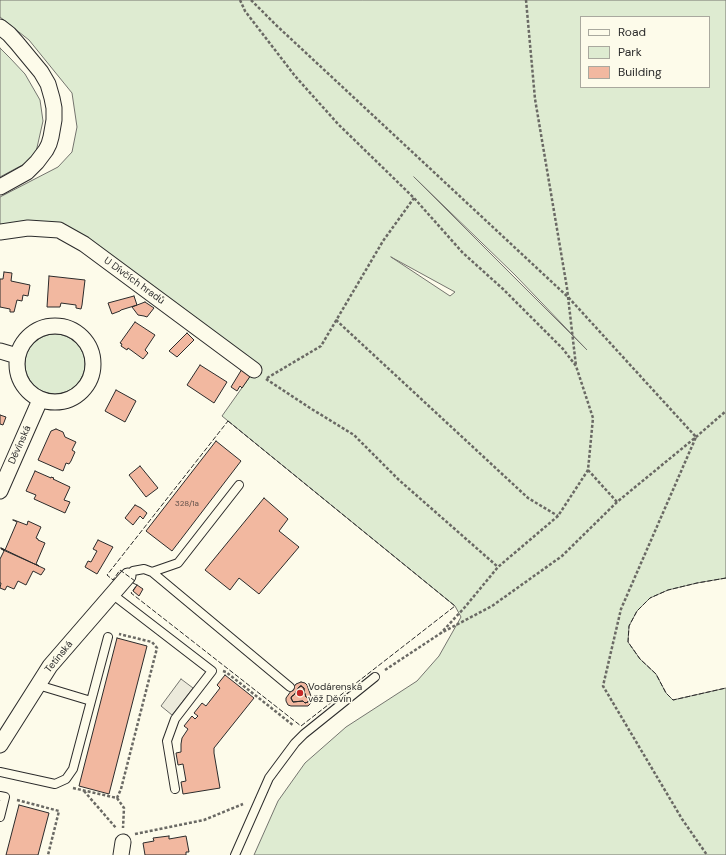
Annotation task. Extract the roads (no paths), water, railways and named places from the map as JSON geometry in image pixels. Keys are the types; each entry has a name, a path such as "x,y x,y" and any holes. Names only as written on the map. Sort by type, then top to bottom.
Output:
{"street":[{"path":"0,27 17,42 41,72 48,84 54,108 54,120 49,144 37,162 27,172 0,187"},
{"name":"U Dívčích hradů","path":"0,232 28,228 59,230 84,244 254,370"},
{"path":"56,326 69,328 80,336 89,346 93,359 92,372 87,385 79,395 67,401 54,403 40,400 31,395 23,387 17,372 17,356 22,343 31,334 43,327 56,326"},
{"path":"0,351 17,356"},
{"name":"Děvínská","path":"0,490 40,400"},
{"name":"Tetínská","path":"0,745 50,666 128,576"}],"lane":[{"path":"152,572 178,563 238,485"},
{"path":"128,576 133,571 144,569 152,572 290,687"},
{"path":"112,594 212,671 175,719 167,741 175,789"},
{"path":"0,772 55,784 66,779 73,769 108,636"},
{"path":"235,855 269,778 295,743 304,734 375,677"},
{"path":"38,684 91,701"},
{"path":"0,817 2,796"}],"place":[{"name":"Vodárenská věž Děvín","path":"300,693"}]}
